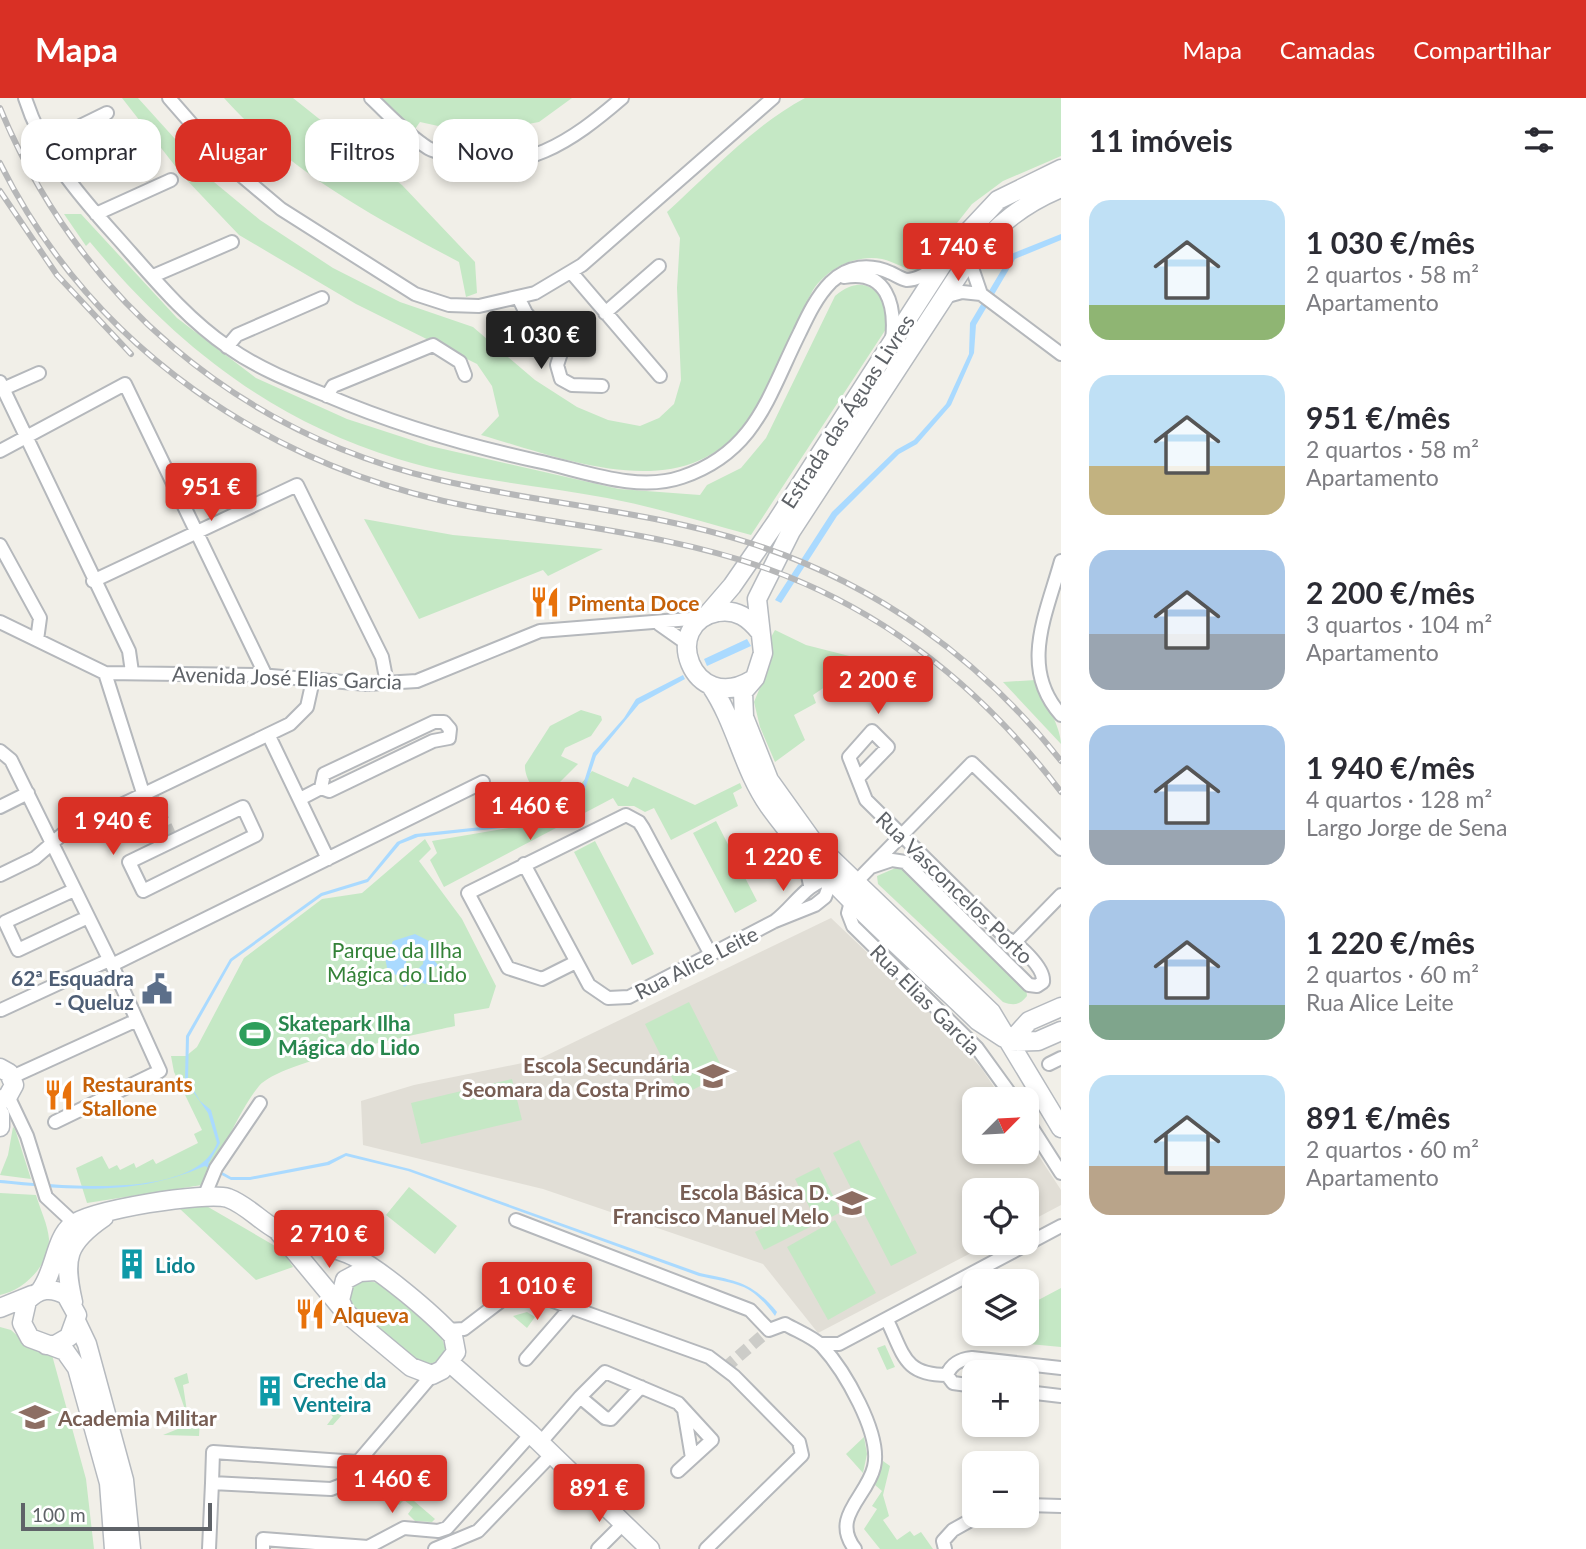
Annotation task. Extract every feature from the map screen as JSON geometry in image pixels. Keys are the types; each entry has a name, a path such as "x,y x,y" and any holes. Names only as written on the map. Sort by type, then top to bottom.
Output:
{"street":[{"path":"25,98 34,119"},
{"path":"169,98 225,161 281,209 403,288 449,305 479,306 519,299 545,288 571,272 774,98"},
{"path":"371,98 429,149 469,161 508,162 543,153 576,137 622,98"},
{"path":"95,119 107,113"},
{"name":"Estrada das Águas Livres","path":"705,617 732,586 777,522 943,262 987,209 1013,190 1061,169"},
{"path":"96,214 170,180"},
{"path":"72,182 96,214 183,310 227,347 258,366 413,429 484,449 634,481 679,478 725,456 755,424 807,317 821,294 836,278 845,272 867,267 906,280 926,274 943,262"},
{"name":"Estrada das Águas Livres","path":"761,634 757,599 791,531 944,297 969,260 998,226 1016,211 1061,188"},
{"path":"153,276 232,242"},
{"path":"969,260 981,293 1061,354"},
{"path":"605,313 659,266"},
{"path":"571,272 660,376"},
{"path":"836,278 866,278 885,290 894,309 892,341"},
{"path":"944,297 962,292 981,293"},
{"path":"227,347 237,335 322,298"},
{"path":"519,299 526,313 561,353 556,365 561,379 572,385 602,386"},
{"path":"327,396 333,386 433,345 460,362 465,375"},
{"path":"39,373 2,385 93,581 129,651 132,673"},
{"path":"0,451 125,384 266,676"},
{"path":"93,581 297,485 382,657 387,683"},
{"path":"0,545 40,618 37,640"},
{"path":"1061,561 1046,615 1037,670 1044,693 1061,715"},
{"path":"710,686 741,686 755,678 763,653 761,634 744,615 725,611 705,617 694,626 686,643 689,664 726,708 758,788 801,848 832,878 854,890 871,867 972,763 1061,849"},
{"name":"Avenida José Elias Garcia","path":"0,622 104,673 266,676 387,683 417,681 540,631 659,624 705,617"},
{"path":"659,624 686,643"},
{"path":"104,673 144,796"},
{"name":"Rua Elias Garcia","path":"755,678 743,692 750,740 759,762 790,813 854,890 990,1012 1061,1128"},
{"path":"0,875 35,858 65,832 269,736 299,718 307,707 313,680"},
{"path":"300,799 321,788 329,791 433,741 449,738 450,729 444,722 434,722 324,774 321,788"},
{"path":"269,736 328,859"},
{"path":"1,751 11,760 28,793 160,1071 55,1122"},
{"name":"Rua Vasconcelos Porto","path":"858,778 859,789 866,800 1006,938 1016,941 1043,973 1041,985 1029,985 905,862 892,860 871,867"},
{"path":"1,1010 110,962 328,859 483,782"},
{"path":"0,807 28,793"},
{"path":"243,807 257,835 143,891 129,862 243,807"},
{"path":"576,962 542,979 508,968 468,893 617,817 633,817 643,828 711,955"},
{"path":"801,848 810,885 832,878"},
{"name":"Rua Alice Leite","path":"524,864 576,962 595,992 608,998 623,999 775,921 854,890"},
{"path":"815,905 825,897 832,878"},
{"name":"Rua Alice Leite","path":"775,921 794,905 810,885"},
{"path":"74,890 5,922 18,950 88,917"},
{"name":"Rua Elias Garcia","path":"854,890 848,914 853,926 976,1048 1005,1087"},
{"path":"1016,941 1061,895"},
{"path":"1010,1042 1029,1021 1061,1007"},
{"path":"74,1223 46,1197 28,1139 4,1099 14,1085 6,1072 136,1020"},
{"path":"1010,1042 1038,1041 1061,1031"},
{"path":"1049,1064 1061,1058"},
{"path":"207,1189 216,1168 260,1103"},
{"path":"0,1114 0,1127"},
{"path":"1040,1140 1061,1173"},
{"path":"24,1330 21,1315 55,1262 63,1235 74,1223 114,1210 207,1189 239,1203 277,1230 309,1273 345,1312 411,1367 432,1375"},
{"path":"114,1210 91,1226 71,1247 67,1258 77,1323 87,1344 124,1480 131,1549"},
{"path":"516,1220 750,1310 769,1329 785,1324 820,1344 851,1391 874,1441 874,1468 846,1517 853,1546"},
{"path":"820,1344 839,1344 1061,1226"},
{"path":"212,1483 331,1489 349,1482 358,1462 432,1375 449,1362 456,1347 447,1330 355,1257 277,1230"},
{"path":"345,1312 340,1300 345,1280 360,1272 375,1271"},
{"path":"0,1308 36,1293 58,1291 73,1302"},
{"path":"447,1330 464,1329 495,1303 518,1294 545,1296 709,1357 734,1376 799,1442 802,1450 799,1461 706,1549"},
{"path":"526,1359 572,1307"},
{"path":"0,1318 24,1330 38,1343 65,1351 77,1368 109,1483 114,1549"},
{"path":"887,1320 914,1369 927,1375 947,1375 954,1382 962,1384"},
{"path":"46,1345 55,1345 69,1337 77,1323"},
{"path":"947,1375 954,1365 972,1358 1061,1368"},
{"path":"449,1362 541,1443 624,1523 643,1547"},
{"path":"435,1549 478,1531 541,1443 579,1397 605,1372 678,1402 712,1440 678,1471"},
{"path":"579,1397 605,1418 611,1419 641,1387"},
{"path":"1039,1393 1061,1395"},
{"path":"684,1409 692,1458"},
{"path":"263,1549 263,1539 368,1547 404,1528 438,1531 456,1521 541,1443"},
{"path":"209,1549 214,1452 358,1462"},
{"path":"1039,1505 1061,1506"},
{"path":"456,1521 466,1538"},
{"path":"598,1549 624,1523"},
{"path":"945,1549 943,1541 962,1525"},
{"path":"380,1541 395,1549"}],"shaded area":[{"name":"Escola Secundária Seomara da Costa Primo","path":"831,918 943,1025 982,1069 994,1087 962,1087 962,1164 1040,1164 1040,1158 1061,1190 1061,1205 1039,1217 1039,1178 962,1178 962,1255 967,1255 818,1333 763,1264 543,1189 363,1145 361,1101 414,1085 537,1060"}],"green space":[{"path":"122,98 138,98 157,119 138,119"},
{"path":"224,98 293,98 319,119 305,119 305,171 291,160 291,119 244,119"},
{"path":"377,98 572,98 538,122 538,119 433,119 433,125 419,123 419,119 403,119"},
{"path":"805,98 1061,98 1061,156 1003,181 972,204 920,270 872,258 852,261 826,276 813,290 773,375 745,423 719,449 689,464 656,471 620,470 584,464 481,435 499,416 492,386 477,364 356,304 239,235 189,182 214,182 260,220 333,268 400,302 473,327 535,380 577,407 608,420 640,426 659,418 674,404 681,380 677,288 680,238 667,212 768,122"},
{"path":"161,123 175,139 175,166 161,148"},
{"path":"321,182 398,182 475,262 477,293 466,297 459,262"},
{"path":"64,214 81,214 177,318 256,378 347,419 430,446 619,489 700,495 707,485 741,468 766,438 835,296 846,288 866,286 879,296 884,306 886,329 751,535 625,502 424,466 351,442 307,423 266,400 191,345 122,279 90,242 86,246"},
{"path":"364,519 453,535 603,549 548,576 543,570 419,619"},
{"path":"775,630 806,645 865,660 813,695 816,703 794,715 805,740 775,762 760,727 754,702 770,663 770,639"},
{"path":"1036,680 1055,721 1061,744 1003,682"},
{"path":"581,710 601,716 602,720 591,736 565,748 561,756 578,764 543,799 530,784 525,765 550,726"},
{"path":"592,771 628,787 633,777 695,805 740,783 742,788 733,793 738,806 671,840 654,808 645,812 634,806 618,806 613,798 444,887 430,860 437,853 432,841 549,821"},
{"path":"716,821 757,901 735,913 693,833"},
{"name":"Parque da Ilha Mágica do Lido","path":"425,839 431,849 419,861 462,919 496,986 489,1008 454,1014 455,1026 321,1058 272,1076 259,1086 252,1096 202,1185 87,1203 76,1168 102,1156 109,1169 117,1165 120,1170 134,1163 136,1168 153,1159 156,1164 198,1143 194,1134 202,1130 174,1072 171,1056 186,1056 197,1047 244,958 322,899 362,893"},
{"path":"595,841 654,954 632,965 574,852"},
{"path":"900,866 1026,987 1027,996 1024,999 1016,1004 1003,1002 878,884 877,876"},
{"path":"689,1002 725,1073 681,1096 645,1024"},
{"path":"512,1079 522,1120 421,1144 411,1103"},
{"path":"13,1127 31,1179 0,1175 8,1155"},
{"path":"859,1140 917,1253 891,1266 833,1153"},
{"path":"819,1167 841,1212 818,1224 795,1179"},
{"path":"409,1187 457,1226 435,1254 386,1215"},
{"path":"0,1193 36,1195 49,1239 45,1258 34,1275 18,1288 0,1295"},
{"path":"203,1204 282,1250 293,1267 256,1280 180,1209"},
{"path":"801,1209 810,1227 764,1250 755,1232"},
{"path":"835,1220 876,1293 828,1320 787,1247"},
{"path":"359,1279 378,1283 440,1334 446,1349 437,1362 422,1365 349,1307 349,1288"},
{"path":"1061,1288 1061,1347 1039,1345 1039,1300"},
{"path":"527,1312 535,1317 527,1328 513,1316"},
{"name":"Academia Militar","path":"0,1327 11,1330 29,1346 52,1355 86,1479 94,1549 0,1549"},
{"path":"885,1345 895,1367 887,1370 877,1348"},
{"path":"187,1373 189,1383 183,1385 188,1418 174,1378"},
{"path":"339,1400 348,1408 333,1425 327,1425 333,1417 329,1412"},
{"path":"200,1420 199,1436 163,1435"},
{"path":"864,1437 867,1454 863,1473 846,1454"},
{"path":"883,1461 890,1466 883,1495 889,1516 883,1520 897,1540 910,1531 914,1536 921,1532 933,1549 880,1549 864,1529 877,1509 872,1506 882,1491 875,1485"},
{"path":"399,1488 435,1519 432,1522 415,1521 408,1514 413,1507 404,1500 399,1505 390,1497"}],"water":[{"path":"1061,234 1061,240 1015,259 976,325 974,353 951,405 917,444 899,454 837,516 781,603 775,600 832,512 896,450 914,440 946,404 969,354 970,323 1011,254"},
{"path":"747,639 751,646 707,666 704,659"},
{"path":"683,675 685,679 639,704 596,756 585,789 566,817 539,824 418,837 400,844 368,882 322,896 232,961 189,1037 188,1080 200,1101 211,1110 220,1143 208,1164 231,1177 250,1177 327,1162 346,1153 410,1169 700,1273 743,1284 768,1302 777,1312 775,1316 758,1297 743,1287 699,1276 408,1171 346,1156 329,1165 250,1180 231,1180 205,1166 179,1176 154,1182 129,1186 79,1189 0,1183 0,1180 85,1186 152,1182 181,1175 203,1162 217,1143 208,1113 185,1080 186,1036 230,959 321,893 367,879 397,842 415,834 539,821 564,814 582,788 593,753 624,718 636,699"},
{"path":"415,934 429,941 432,958 438,965 430,970 430,981 425,984 416,980 404,987 399,976 388,972 385,958 393,941","holes":["419,950 424,955 423,964 412,975 405,968 407,957"]}],"tunnel":[{"path":"151,793 173,841"},
{"path":"725,1368 769,1330"}],"railway":[{"path":"0,108 33,176 73,239 120,296 173,347 231,391 295,428 363,457 475,488 633,515 711,532 750,543 840,579 882,602 960,657 1030,724 1061,761"},
{"path":"0,163 39,230 85,290 137,344 195,390 258,430 326,463 398,489 472,507 659,539 732,557 812,587 854,608 931,659 1000,721 1032,755 1061,792"},
{"path":"0,191 57,275 131,354"}],"place":[{"name":"Pimenta Doce","path":"545,602"},
{"name":"62ª Esquadra - Queluz","path":"157,989"},
{"name":"Skatepark Ilha Mágica do Lido","path":"255,1034"},
{"name":"Escola Secundária Seomara da Costa Primo","path":"713,1076"},
{"name":"Restaurants Stallone","path":"59,1095"},
{"name":"Escola Básica D. Francisco Manuel Melo","path":"852,1203"},
{"name":"Lido","path":"132,1264"},
{"name":"Alqueva","path":"310,1314"},
{"name":"Creche da Venteira","path":"270,1391"},
{"name":"Academia Militar","path":"35,1417"}]}
